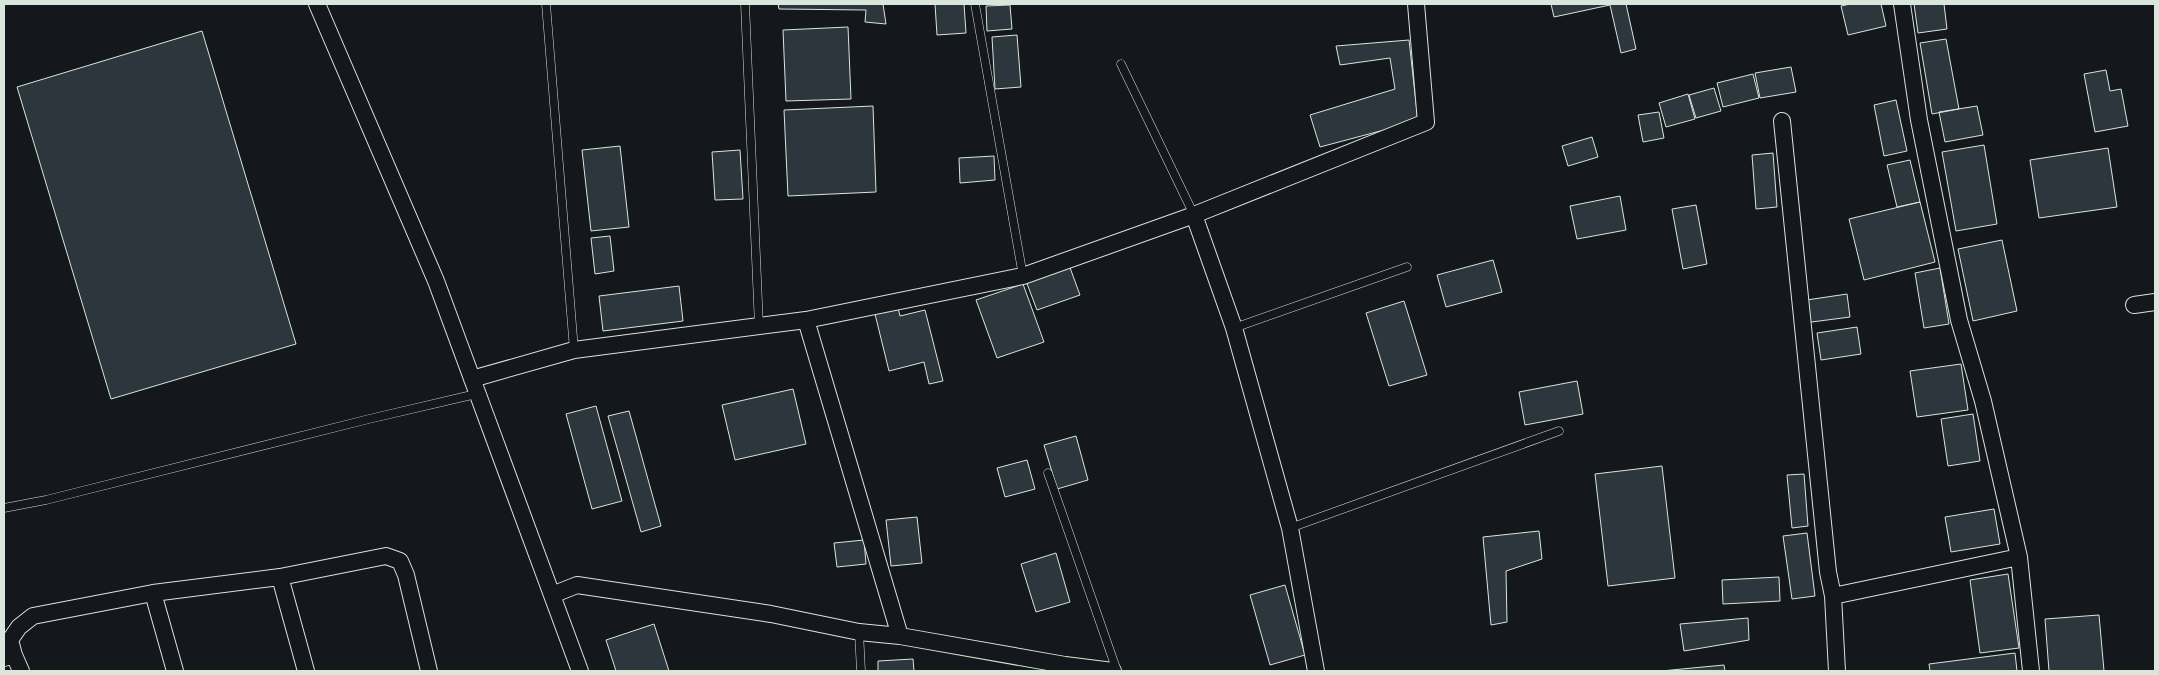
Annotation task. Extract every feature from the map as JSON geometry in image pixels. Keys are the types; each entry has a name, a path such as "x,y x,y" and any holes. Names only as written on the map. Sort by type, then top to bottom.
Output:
{"street":[{"path":"317,4 436,282 580,671"},
{"path":"474,387 574,350 806,320 1023,276 1194,215 1426,122 1416,4"},
{"path":"1902,4 1919,120 1959,320 1983,401 2019,557 2031,671"},
{"path":"1782,121 1810,411 1828,572 1833,596 1837,671"},
{"path":"1194,215 1234,328 1290,528 1316,671"},
{"path":"2134,305 2155,302"},
{"path":"806,320 900,636"},
{"path":"21,671 9,657 10,640 19,627 33,616 153,593 280,577 386,556 400,561 406,575 430,671"},
{"path":"1833,596 2019,557"},
{"path":"280,577 306,671"},
{"path":"552,595 577,584 771,614 859,632 900,636 1065,668 1113,671"},
{"path":"153,593 175,671"}],"lane":[{"path":"546,4 574,350"},
{"path":"746,4 759,326"},
{"path":"976,4 1023,276"},
{"path":"1122,64 1194,215"},
{"path":"1234,328 1407,267"},
{"path":"4,508 46,500 368,418 474,387"},
{"path":"1290,528 1559,432"},
{"path":"1048,473 1117,671"},
{"path":"859,632 860,671"}],"building":[{"path":"778,4 883,4 886,24 865,22 866,10 779,9"},
{"path":"935,4 964,4 966,33 937,35"},
{"path":"1551,4 1626,4 1636,49 1621,53 1610,5 1554,17"},
{"path":"1850,4 1881,4 1886,26 1848,35 1841,6"},
{"path":"1914,4 1944,4 1947,29 1918,33"},
{"path":"1010,5 1012,29 987,31 986,6"},
{"path":"848,27 851,99 786,101 783,30"},
{"path":"202,31 296,344 111,399 17,87"},
{"path":"1017,35 1021,87 995,89 992,37"},
{"path":"1946,39 1959,109 1932,114 1920,43"},
{"path":"1409,40 1418,121 1320,147 1310,115 1395,89 1390,58 1340,65 1336,46"},
{"path":"1791,67 1796,92 1760,98 1755,73"},
{"path":"2106,70 2110,91 2121,89 2128,126 2095,132 2084,74"},
{"path":"1753,74 1759,98 1723,107 1717,83"},
{"path":"1714,88 1721,111 1696,118 1689,95"},
{"path":"1688,94 1695,119 1666,127 1659,103"},
{"path":"1896,100 1907,151 1884,156 1874,105"},
{"path":"873,106 876,192 788,196 784,110"},
{"path":"1977,106 1983,135 1945,142 1939,112"},
{"path":"1659,112 1664,138 1643,142 1638,115"},
{"path":"1592,137 1598,157 1568,166 1562,146"},
{"path":"1984,145 1997,224 1956,231 1942,152"},
{"path":"620,146 629,227 591,231 582,150"},
{"path":"2108,148 2117,207 2039,218 2030,160"},
{"path":"740,150 743,199 715,200 712,152"},
{"path":"1773,153 1777,207 1756,209 1752,155"},
{"path":"994,156 995,180 960,183 959,158"},
{"path":"1910,160 1920,202 1897,207 1887,165"},
{"path":"1620,196 1626,230 1577,239 1570,206"},
{"path":"1920,202 1935,262 1864,280 1849,219"},
{"path":"1696,205 1707,264 1683,269 1672,209"},
{"path":"610,236 614,271 595,274 591,238"},
{"path":"2002,240 2017,311 1973,321 1958,249"},
{"path":"1493,260 1502,292 1446,307 1437,275"},
{"path":"1069,265 1080,295 1037,310 1026,281"},
{"path":"1940,268 1949,324 1924,328 1915,273"},
{"path":"1023,284 1044,342 997,358 976,300"},
{"path":"679,286 683,321 603,331 599,296"},
{"path":"1847,294 1850,317 1804,323 1800,301"},
{"path":"1404,301 1427,375 1389,386 1366,313"},
{"path":"898,308 900,316 925,310 943,381 929,384 924,362 889,371 875,314"},
{"path":"1857,327 1861,354 1821,360 1817,333"},
{"path":"1961,364 1968,410 1917,417 1910,371"},
{"path":"1577,381 1583,414 1525,425 1519,392"},
{"path":"793,389 806,444 735,460 722,405"},
{"path":"596,406 622,501 592,509 566,414"},
{"path":"629,411 661,526 641,532 608,416"},
{"path":"1973,414 1980,461 1948,466 1941,419"},
{"path":"1076,436 1088,480 1057,489 1044,445"},
{"path":"1027,460 1035,489 1005,497 997,468"},
{"path":"1662,466 1675,578 1608,586 1595,474"},
{"path":"1804,474 1808,526 1792,528 1787,475"},
{"path":"1994,509 2000,544 1951,552 1945,517"},
{"path":"917,517 922,563 891,566 886,520"},
{"path":"1539,531 1542,559 1506,571 1507,622 1491,625 1483,537"},
{"path":"1807,533 1815,596 1792,599 1783,536"},
{"path":"864,540 866,564 837,567 834,543"},
{"path":"1056,553 1070,602 1036,612 1021,564"},
{"path":"2008,574 2019,648 1980,653 1970,580"},
{"path":"1779,577 1780,601 1723,604 1722,580"},
{"path":"1285,585 1305,655 1270,665 1250,595"},
{"path":"2099,615 2104,671 2049,671 2045,619"},
{"path":"1748,618 1749,640 1684,651 1680,624"},
{"path":"654,624 669,671 616,671 606,640"},
{"path":"2015,653 2017,671 1930,671 1929,664"},
{"path":"913,659 914,671 878,671 878,661"},
{"path":"1724,665 1725,671 1661,671"}]}
